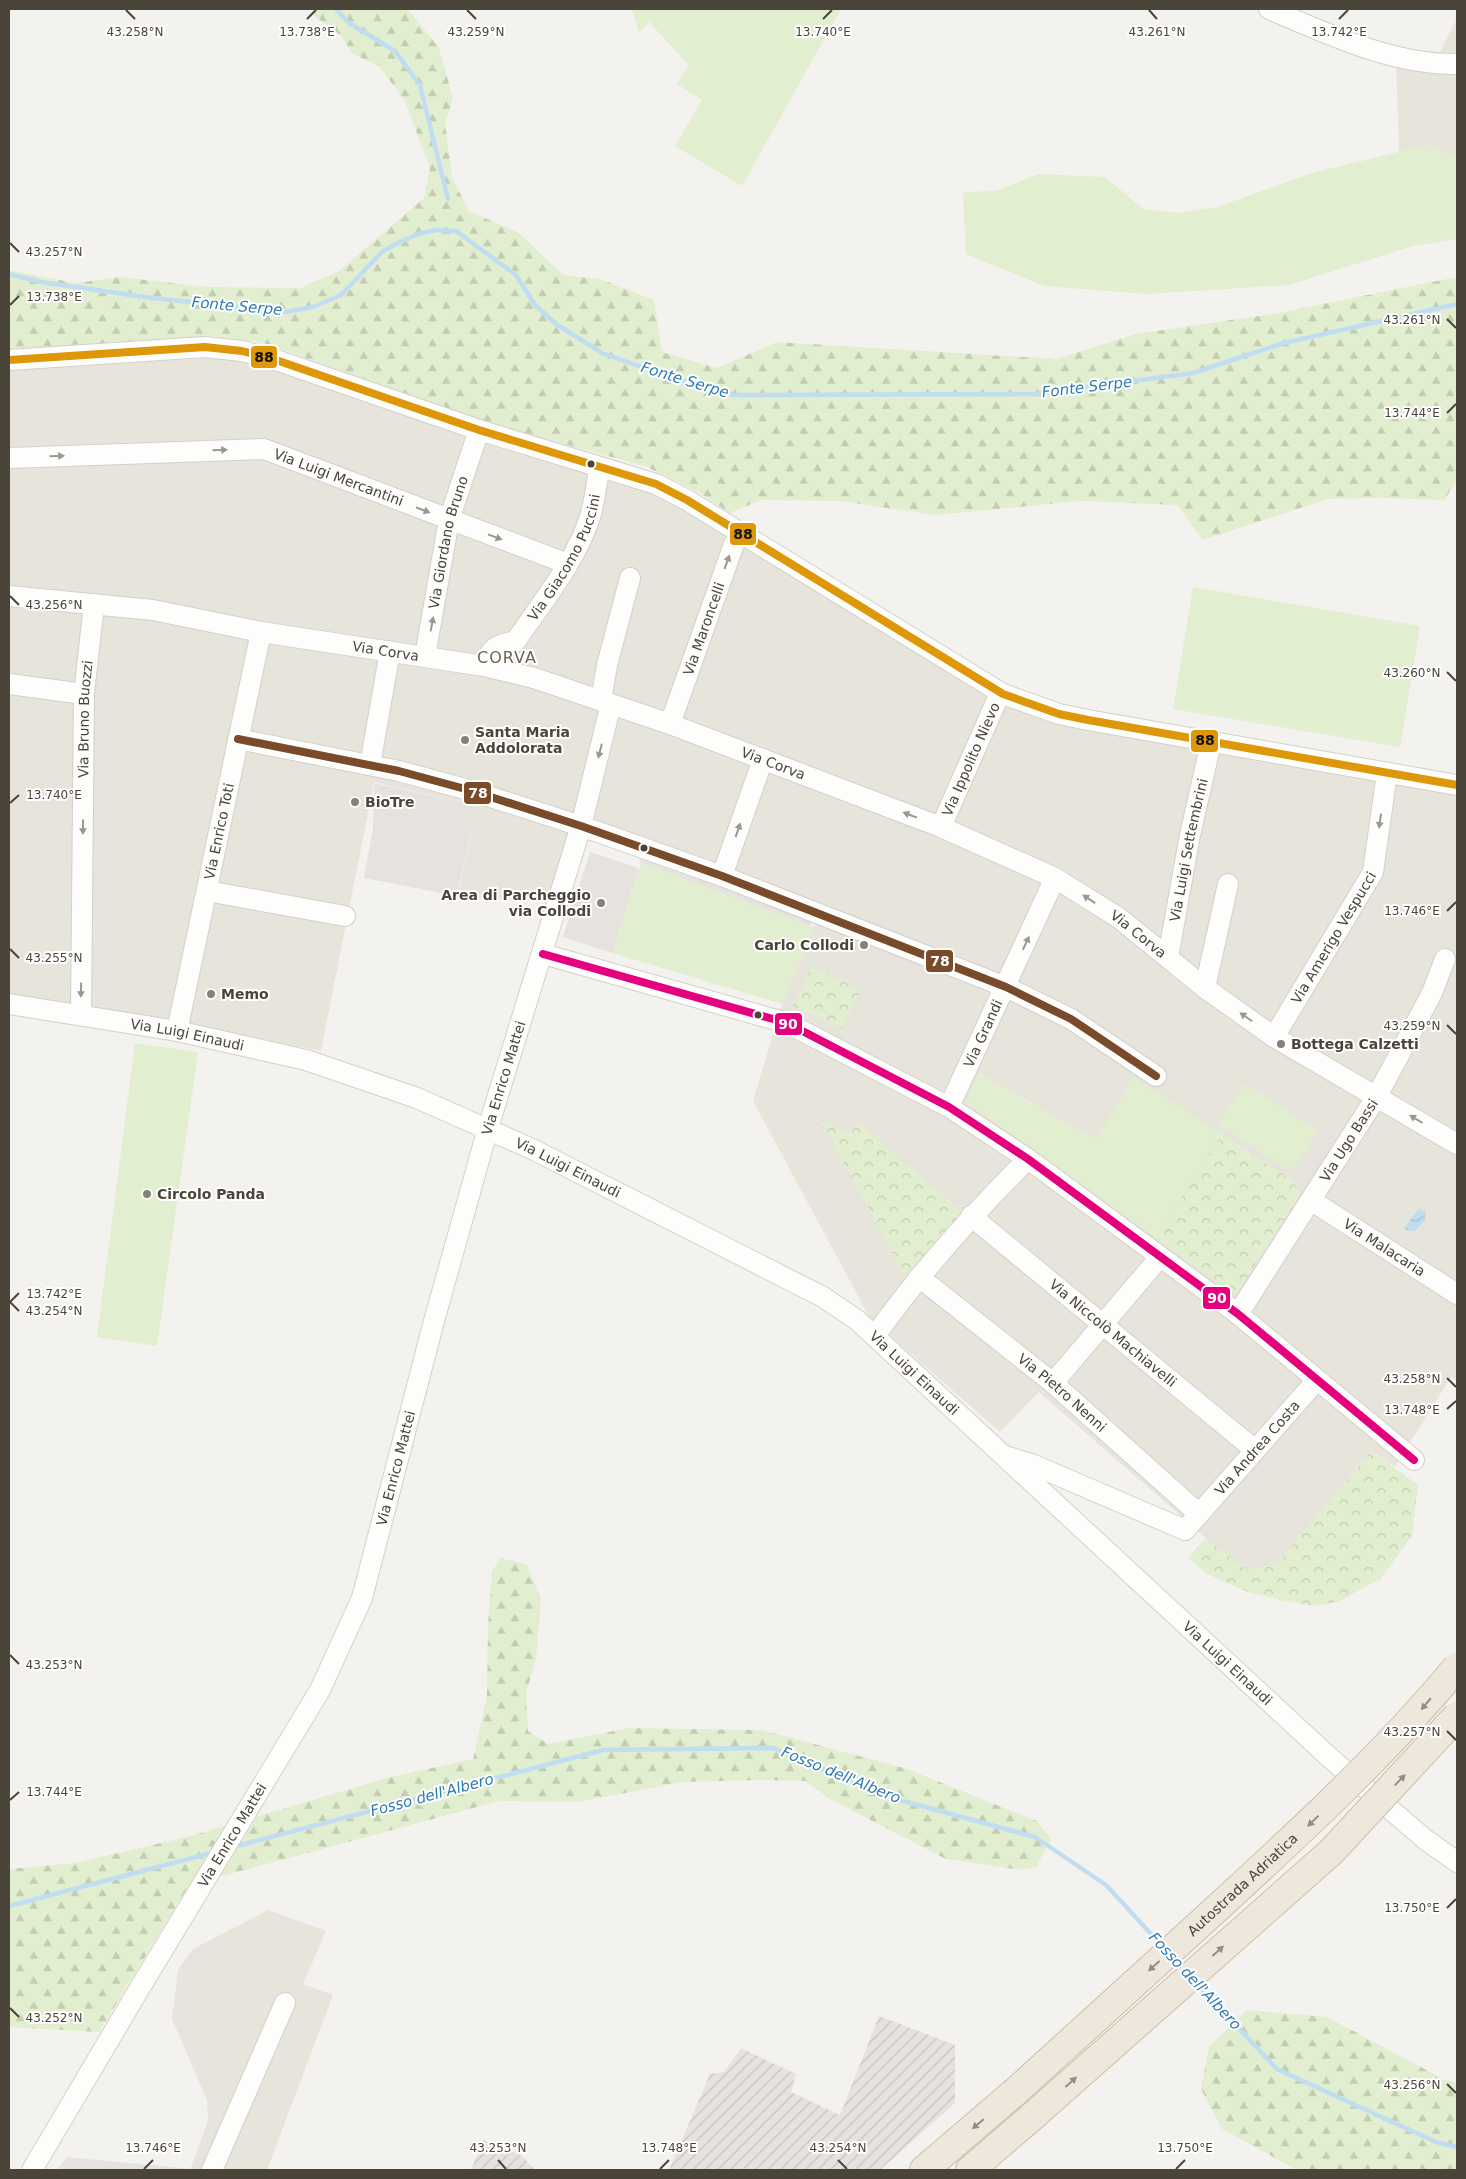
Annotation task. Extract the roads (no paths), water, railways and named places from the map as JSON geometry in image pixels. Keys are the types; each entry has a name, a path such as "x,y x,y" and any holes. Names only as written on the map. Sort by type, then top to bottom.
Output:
{"highway":[{"name":"Autostrada Adriatica","path":"924,2170 1015,2092 1311,1823 1369,1766 1421,1710 1457,1667"},
{"path":"970,2170 1331,1852 1457,1716"}],"street":[{"path":"1269,9 1322,31 1396,57 1457,64"},
{"path":"9,360 205,347 242,351 276,360 479,430 656,484 687,500 1000,693 1060,714 1211,743 1457,785"},
{"name":"Via Giordano Bruno","path":"425,656 449,520 479,430"},
{"name":"Via Luigi Mercantini","path":"9,458 264,448 568,564"},
{"name":"Via Giacomo Puccini","path":"515,642 568,564 591,514 600,467"},
{"name":"Via Maroncelli","path":"670,724 734,544 740,534"},
{"name":"Via Enrico Mattei","path":"32,2170 320,1690 362,1598 434,1321 488,1128 581,826 606,702 607,665 630,578"},
{"name":"Via Corva","path":"9,596 153,610 261,632 484,666 516,673 670,724 941,827 1055,878 1119,918 1206,988 1274,1037 1378,1096 1457,1144"},
{"name":"Via Bruno Buozzi","path":"81,1015 84,694 94,604"},
{"name":"Via Enrico Toti","path":"177,1031 261,632"},
{"path":"484,666 493,648 500,644 515,642 518,658 516,673"},
{"path":"370,765 390,651"},
{"path":"9,684 84,694"},
{"name":"Via Ippolito Nievo","path":"941,827 1000,693"},
{"path":"238,740 370,765 469,790 581,826 722,876 1006,987 1071,1019 1156,1076"},
{"name":"Via Luigi Settembrini","path":"1168,957 1190,834 1211,743"},
{"path":"722,876 762,759"},
{"name":"Via Amerigo Vespucci","path":"1274,1037 1373,872 1387,773"},
{"name":"Via Grandi","path":"949,1107 1055,878"},
{"path":"1206,988 1228,884"},
{"path":"207,891 345,916"},
{"path":"543,954 787,1023 949,1107 1028,1159 1238,1314 1316,1381 1414,1460"},
{"name":"Via Ugo Bassi","path":"1238,1314 1378,1096 1432,993 1445,959"},
{"name":"Via Luigi Einaudi","path":"9,1004 177,1031 322,1064 418,1098 488,1128 823,1297 857,1320 875,1336 1329,1757 1426,1840 1457,1862"},
{"path":"875,1336 919,1277 971,1216 1028,1159"},
{"name":"Via Malacaria","path":"1312,1201 1457,1293"},
{"name":"Via Niccolò Machiavelli","path":"971,1216 1255,1450"},
{"path":"1053,1383 1160,1257"},
{"name":"Via Pietro Nenni","path":"919,1277 1053,1383 1199,1514"},
{"name":"Via Andrea Costa","path":"1199,1514 1316,1381"},
{"name":"Via Luigi Einaudi","path":"1004,1456 1034,1465 1185,1530 1199,1514"},
{"path":"212,2170 285,2003"}],"water":[{"path":"1419,1209 1426,1212 1425,1220 1415,1231 1406,1230 1404,1227"}],"waterway":[{"name":"Fonte Serpe","path":"336,9 349,23 395,51 420,85 448,199"},
{"name":"Fonte Serpe","path":"9,274 41,282 152,298 285,312 313,307 341,295 383,251 400,242 418,234 435,230 456,231 516,275 535,305 556,324 602,353 670,377 735,395 1036,394 1193,373 1284,343 1457,304"},
{"name":"Fosso dell'Albero","path":"233,1847 603,1750 773,1748 896,1799 1035,1837 1106,1885 1163,1947"},
{"name":"Fosso dell'Albero","path":"9,1906 215,1852"},
{"name":"Fosso dell'Albero","path":"1197,1984 1277,2069 1436,2142 1457,2147"}],"place":[{"name":"Santa Maria Addolorata","path":"465,740"},
{"name":"BioTre","path":"355,802"},
{"name":"Area di Parcheggio via Collodi","path":"601,903"},
{"name":"Carlo Collodi","path":"864,945"},
{"name":"Memo","path":"211,994"},
{"name":"Bottega Calzetti","path":"1281,1044"},
{"name":"Circolo Panda","path":"147,1194"}],"district":[{"name":"CORVA","path":"507,657"}]}
